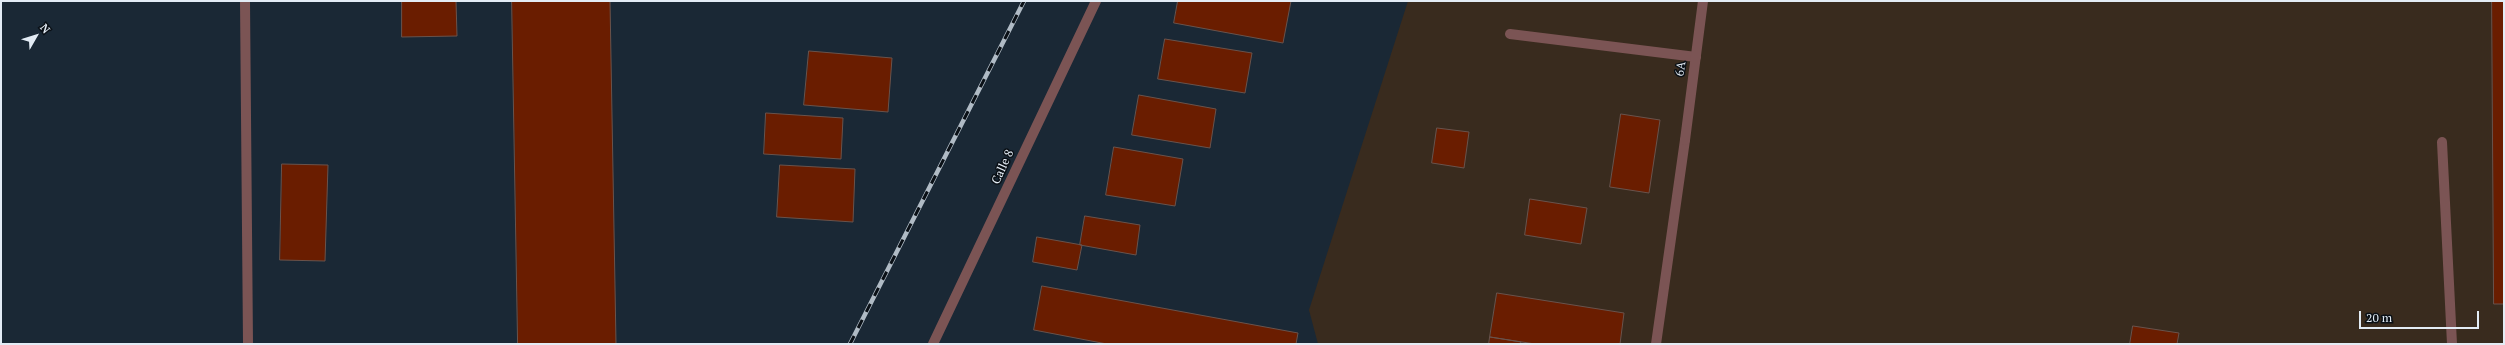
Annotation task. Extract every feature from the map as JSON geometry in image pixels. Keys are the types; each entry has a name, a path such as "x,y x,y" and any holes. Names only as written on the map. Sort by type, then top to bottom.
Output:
{"street":[{"path":"245,1 248,344"},
{"name":"Calle 8","path":"933,344 1096,1"},
{"name":"6A","path":"1656,344 1703,1"},
{"path":"1510,34 1696,58"},
{"path":"2442,142 2452,344"}],"shaded area":[{"path":"1408,1 2504,1 2504,344 1318,344 1309,310"}],"building":[{"path":"402,1 456,1 457,36 402,37"},
{"path":"512,1 610,1 616,344 518,344"},
{"path":"1178,1 1291,1 1283,43 1174,23"},
{"path":"2492,1 2504,1 2504,304 2494,304"},
{"path":"1165,39 1252,53 1245,93 1158,79"},
{"path":"809,51 892,58 888,112 804,105"},
{"path":"1139,95 1216,109 1210,148 1132,135"},
{"path":"766,113 843,118 841,159 764,154"},
{"path":"1621,114 1660,120 1649,193 1610,187"},
{"path":"1437,128 1469,132 1464,168 1432,163"},
{"path":"1114,147 1183,159 1175,206 1106,195"},
{"path":"282,164 328,165 325,261 280,260"},
{"path":"780,165 855,169 853,222 777,217"},
{"path":"1530,199 1587,208 1581,244 1525,235"},
{"path":"1085,216 1140,225 1136,255 1080,245"},
{"path":"1037,237 1082,245 1077,270 1033,262"},
{"path":"1042,286 1298,333 1296,344 1107,344 1034,330"},
{"path":"1497,293 1624,313 1620,344 1535,344 1490,337"},
{"path":"2133,326 2179,333 2177,344 2130,344"},
{"path":"1490,337 1521,342 1520,344 1489,344"}],"railway":[{"path":"850,344 1024,1"}]}
